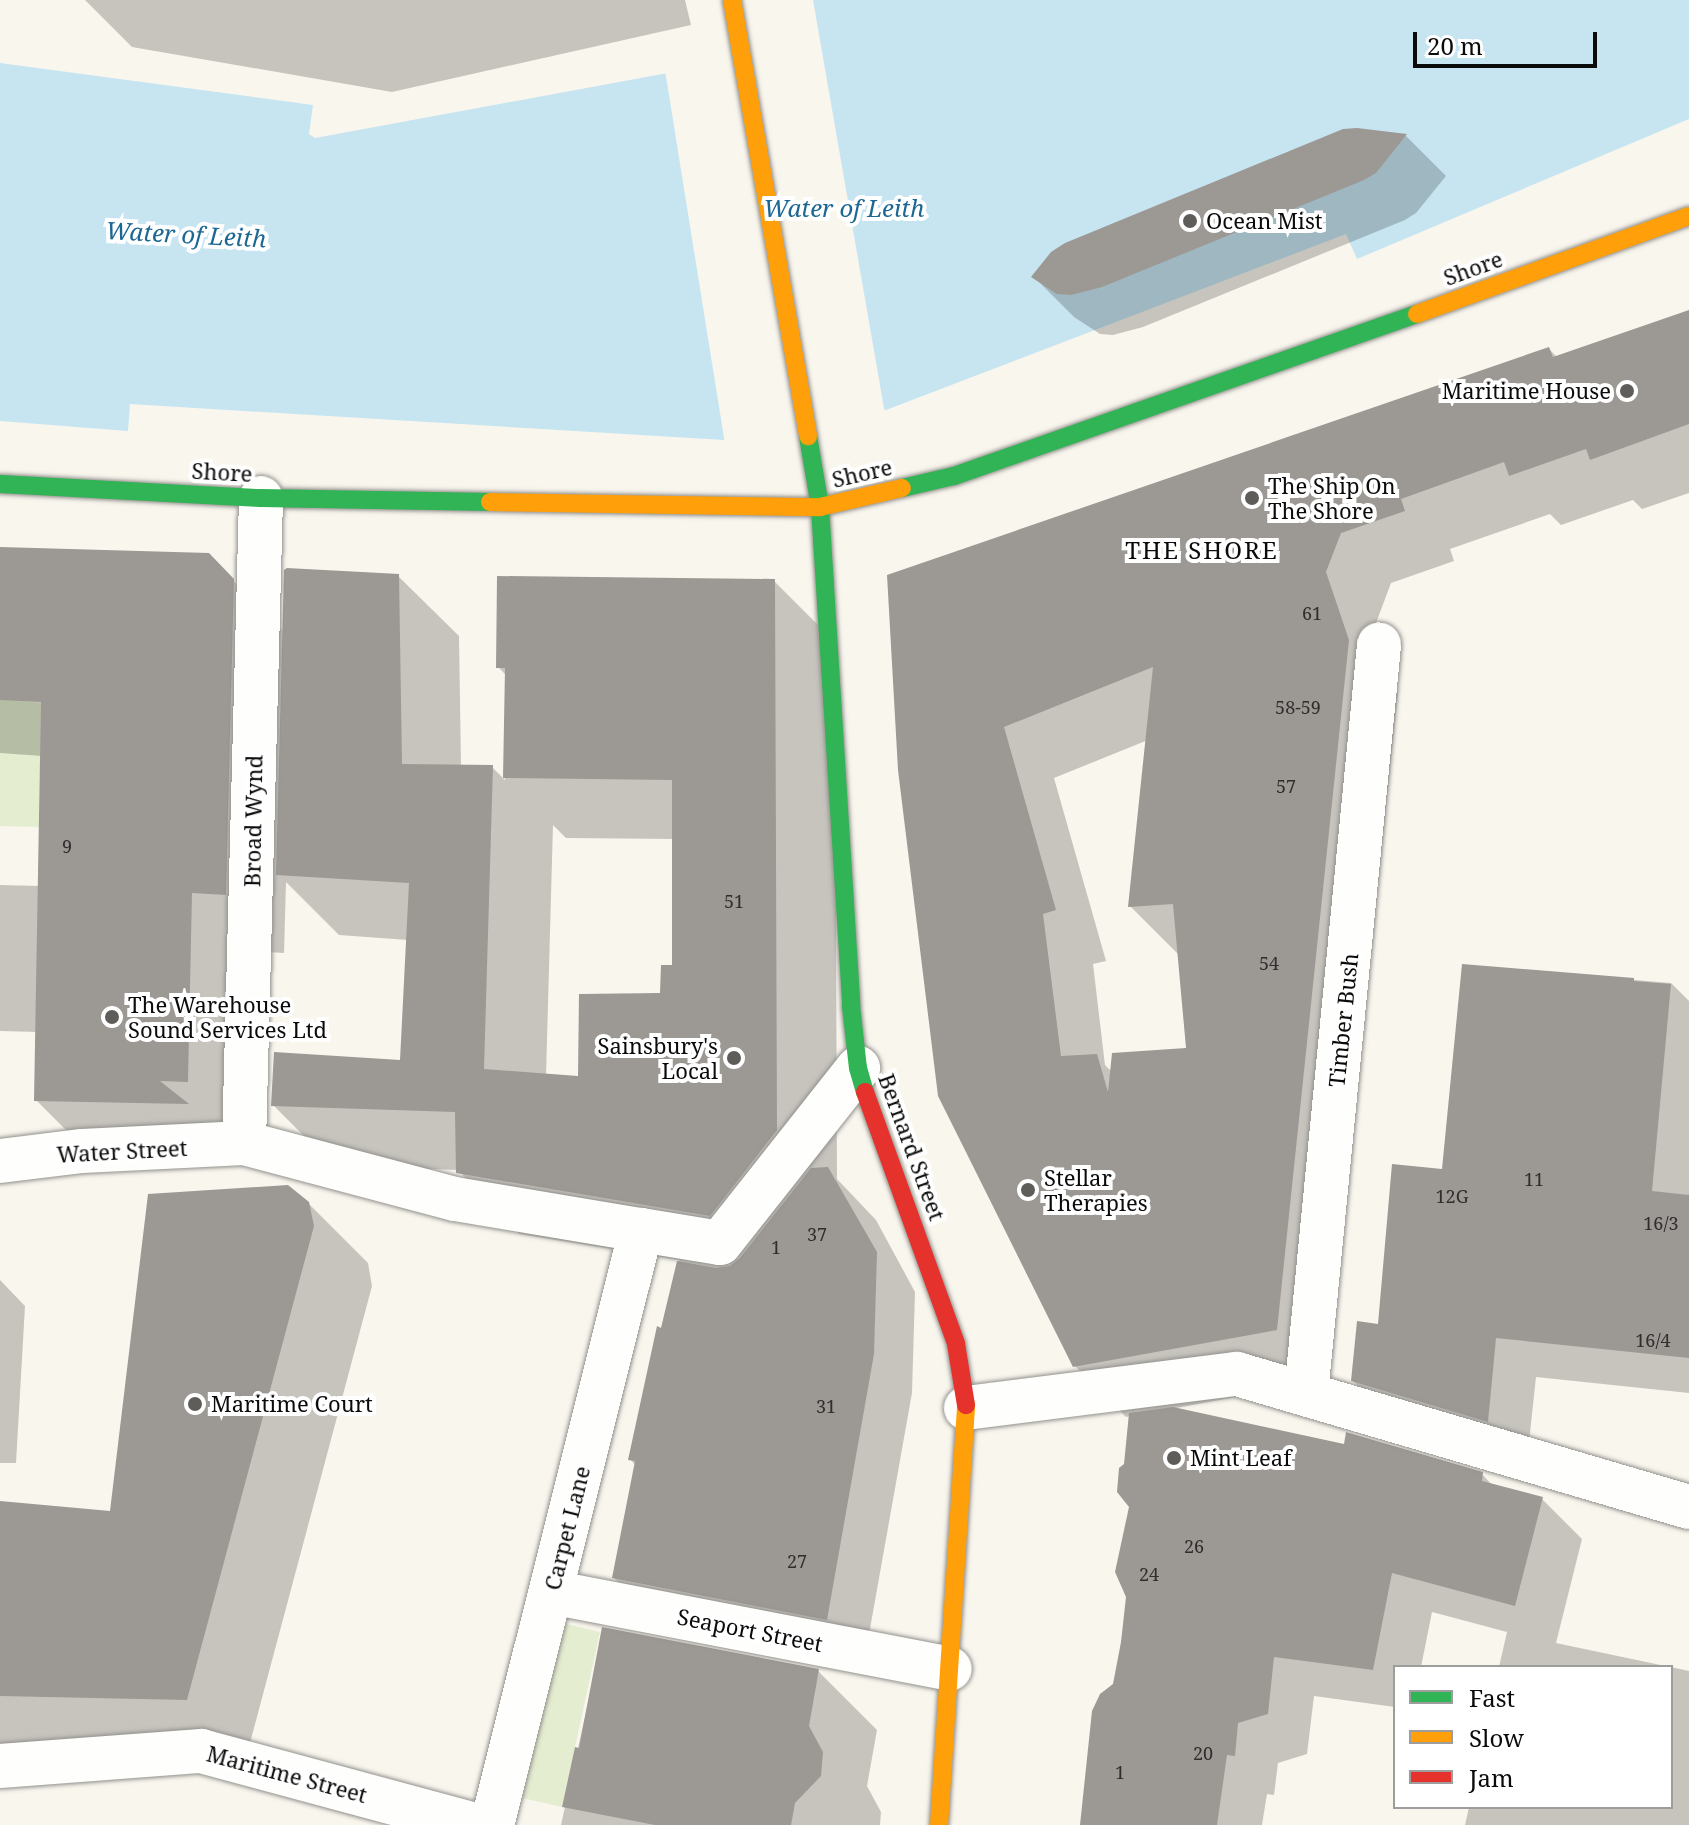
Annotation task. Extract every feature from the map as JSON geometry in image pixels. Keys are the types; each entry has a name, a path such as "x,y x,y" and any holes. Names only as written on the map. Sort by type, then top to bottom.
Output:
{"main road":[{"name":"Bernard Street","path":"732,0 820,507 851,1006 858,1068 876,1130 930,1264 956,1344 966,1408 939,1825"},
{"name":"Shore","path":"0,484 261,498 820,507 954,476 1689,216"}],"street":[{"name":"Broad Wynd","path":"244,1143 261,498"},
{"name":"Timber Bush","path":"1306,1394 1379,645"},
{"path":"244,1143 455,1199 720,1243 858,1068"},
{"name":"Water Street","path":"0,1161 82,1151 244,1143"},
{"name":"Carpet Lane","path":"492,1825 641,1230"},
{"path":"966,1408 1237,1374 1689,1507"},
{"name":"Seaport Street","path":"551,1592 950,1669"},
{"name":"Maritime Street","path":"0,1766 201,1751 476,1825"}],"green space":[{"path":"0,699 41,703 39,827 0,826"},
{"path":"562,1623 600,1632 562,1807 522,1798"}],"water":[{"name":"Water of Leith","path":"793,0 1689,0 1689,119 1357,259 1346,234 886,410 724,440 130,404 128,431 0,421 0,63 313,105 309,134 315,138 673,72"}],"pier":[{"path":"785,0 813,0 885,414 725,444 665,70"}],"building":[{"name":"Ocean Mist","path":"1343,129 1407,134 1376,173 1364,180 1102,287 1071,295 1057,294 1031,277 1051,252 1065,243"},
{"path":"1689,310 1689,424 1590,460 1586,449 1509,476 1504,462 1401,499 1405,511 1341,533 1326,572 1349,640 1277,1330 1073,1367 938,1096 898,770 887,575 1549,347 1553,357","holes":["1153,667 1128,907 1173,904 1186,1048 1112,1053 1108,1092 1097,1054 1061,1056 1043,914 1056,910 1004,727"]},
{"path":"0,547 209,553 234,579 226,895 192,893 188,1082 160,1081 189,1104 34,1101 41,702 0,700"},
{"path":"284,570 399,574 402,764 493,765 484,1069 578,1076 579,994 660,993 661,965 672,965 672,780 503,778 505,668 496,668 497,576 775,579 777,1130 710,1216 456,1173 455,1112 271,1106 274,1052 400,1060 409,883 276,875"},
{"path":"1462,964 1634,978 1634,981 1671,984 1652,1191 1689,1195 1689,1358 1496,1338 1488,1422 1351,1381 1357,1321 1378,1324 1392,1164 1442,1169"},
{"path":"828,1167 877,1252 874,1354 827,1620 612,1578 635,1461 628,1460 657,1326 661,1328 677,1261 716,1268 730,1266 740,1258 811,1168"},
{"name":"Maritime Court","path":"288,1185 309,1202 314,1226 187,1700 0,1696 0,1501 110,1511 148,1194"},
{"path":"1173,1407 1344,1444 1346,1432 1483,1472 1482,1481 1543,1497 1515,1606 1392,1573 1373,1670 1274,1657 1268,1714 1238,1723 1235,1756 1227,1755 1217,1825 1080,1825 1092,1711 1100,1694 1113,1684 1121,1642 1126,1597 1115,1572 1129,1507 1117,1492 1119,1468 1124,1464 1129,1413"},
{"path":"602,1627 819,1669 809,1726 823,1752 821,1776 795,1803 791,1825 655,1825 562,1807 575,1747 579,1748"}],"traffic: fast":[{"path":"902,488 954,476 1417,314"},
{"path":"808,436 820,507 851,1006 858,1068 865,1092"},
{"path":"0,484 261,498 490,502"}],"traffic: slow":[{"path":"732,0 808,436"},
{"path":"1417,314 1689,216"},
{"path":"490,502 820,507 902,488"},
{"path":"939,1825 966,1405"}],"traffic: jam":[{"path":"865,1092 956,1344 966,1405"}],"place":[{"name":"Ocean Mist","path":"1190,221"},
{"name":"Maritime House","path":"1627,391"},
{"name":"The Ship On The Shore","path":"1252,498"},
{"name":"The Warehouse Sound Services Ltd","path":"112,1017"},
{"name":"Sainsbury's Local","path":"734,1058"},
{"name":"Stellar Therapies","path":"1028,1190"},
{"name":"Maritime Court","path":"195,1404"},
{"name":"Mint Leaf","path":"1174,1458"}],"district":[{"name":"THE SHORE","path":"1202,550"}]}
